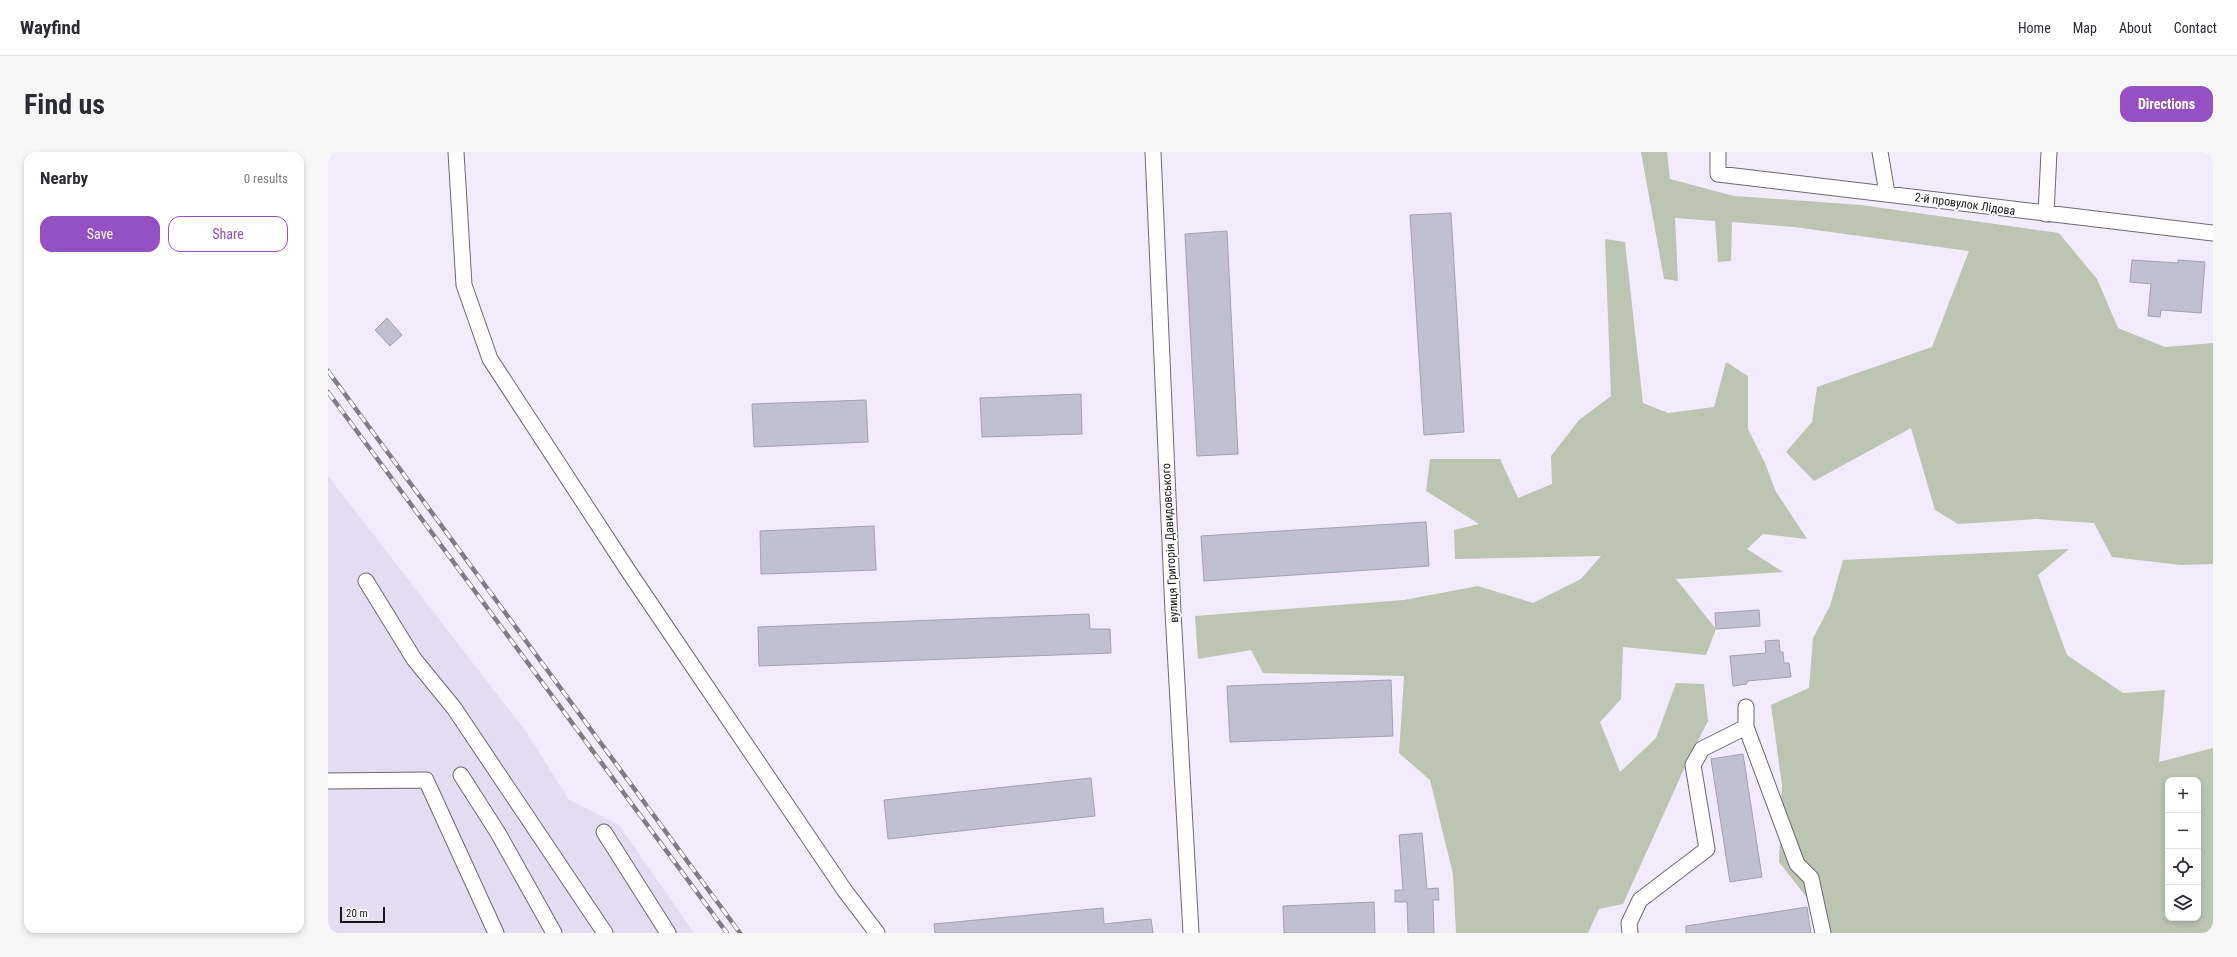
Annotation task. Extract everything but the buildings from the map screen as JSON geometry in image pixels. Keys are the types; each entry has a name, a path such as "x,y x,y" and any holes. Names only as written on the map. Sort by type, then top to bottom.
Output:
{"street":[{"path":"456,152 464,285 490,359 708,689 844,891 878,933"},
{"name":"вулиця Григорія Давидовського","path":"1153,152 1173,604 1191,933"},
{"name":"2-й провулок Лідова","path":"1718,152 1718,174 1887,193 2046,214 2213,232"},
{"path":"1880,152 1887,193"},
{"path":"2046,214 2049,152"},
{"path":"366,581 414,659 454,708 605,933"},
{"path":"1746,707 1746,727 1797,864 1811,878 1823,933"},
{"path":"1630,933 1629,923 1640,900 1707,849 1693,765 1702,748 1746,727"},
{"path":"461,775 498,833 554,933"},
{"path":"328,781 426,780 496,933"},
{"path":"604,832 668,933"}],"shaded area":[{"path":"328,476 527,733 569,800 619,825 694,933 328,933"}],"green space":[{"path":"1641,152 1667,152 1670,179 1734,196 1861,205 2059,233 2097,279 2118,328 2165,347 2213,343 2213,564 2181,565 2112,557 2094,523 2036,519 1958,524 1935,510 1911,428 1814,481 1786,452 1812,422 1817,387 1932,347 1969,251 1794,227 1732,222 1731,261 1718,262 1715,221 1675,218 1678,281 1664,279"},
{"path":"1605,239 1625,242 1643,403 1668,413 1714,407 1726,362 1748,376 1748,429 1765,463 1775,490 1807,539 1763,534 1747,549 1783,572 1676,579 1716,629 1706,655 1623,647 1621,699 1600,722 1620,772 1656,738 1676,683 1704,684 1708,721 1689,758 1623,904 1599,909 1588,933 1456,933 1453,874 1430,780 1399,753 1404,676 1263,673 1251,650 1198,659 1195,616 1404,600 1478,586 1533,603 1581,579 1601,556 1455,559 1454,530 1479,524 1426,491 1430,459 1500,459 1518,498 1552,484 1551,456 1579,420 1611,396"},
{"path":"2069,549 2038,575 2067,655 2123,693 2165,690 2159,762 2213,748 2213,933 1826,933 1808,899 1779,862 1782,785 1771,705 1809,688 1813,638 1830,606 1843,560"}],"railway":[{"path":"328,371 740,933"},
{"path":"328,392 727,933"}]}
